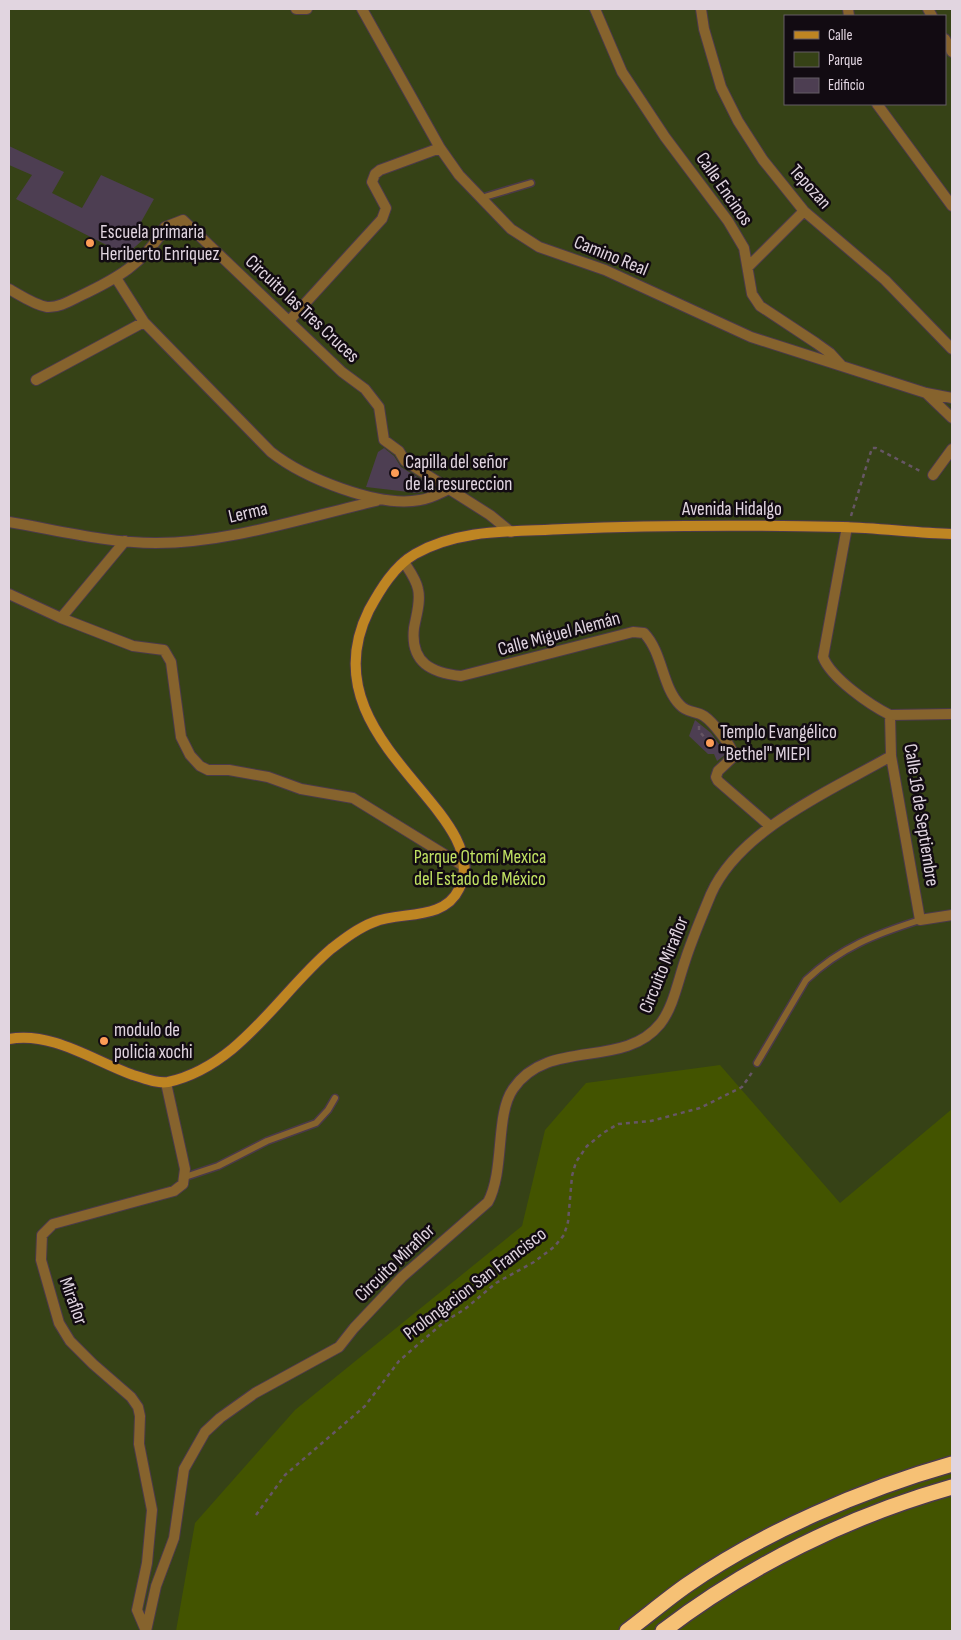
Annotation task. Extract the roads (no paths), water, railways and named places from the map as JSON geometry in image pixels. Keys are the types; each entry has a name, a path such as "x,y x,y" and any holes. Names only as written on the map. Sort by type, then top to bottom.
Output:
{"highway":[{"path":"627,1631 688,1584 804,1519 918,1474 952,1464"},
{"path":"663,1631 700,1602 762,1565 812,1539 925,1494 952,1487"}],"main road":[{"name":"Avenida Hidalgo","path":"404,562 423,550 456,537 491,532 621,527 848,527 952,534"},
{"path":"9,1039 36,1037 50,1041 113,1068 152,1081 166,1082 197,1071 227,1052 262,1021 328,952 347,936 384,919 420,914 444,906 454,898 461,887 465,868 458,842 444,818 382,740 363,708 358,691 356,672 364,621 376,598 404,562"}],"street":[{"path":"296,9 307,9"},
{"name":"Camino Real","path":"362,9 440,148 459,175 511,229 539,247 605,270 751,337 926,393 952,398"},
{"name":"Calle Encinos","path":"595,9 622,72 665,137 728,221 744,248 752,294 760,306 823,348 842,366"},
{"name":"Tepozan","path":"701,9 704,28 721,87 738,121 763,160 804,211 885,280 952,350"},
{"path":"946,41 952,52"},
{"path":"878,105 952,206"},
{"path":"288,321 382,219 386,208 372,182 375,174 380,170 440,148"},
{"path":"748,267 804,211"},
{"name":"Circuito las Tres Cruces","path":"9,289 34,303 48,307 62,304 129,270 157,240 165,227 183,220 342,372 364,389 379,407 384,440 399,451 405,461 490,515 511,532"},
{"path":"116,278 144,322 271,452 286,464 312,477 377,500 421,500 449,489"},
{"path":"36,380 144,322"},
{"path":"926,393 952,418"},
{"path":"933,475 952,449"},
{"name":"Lerma","path":"9,522 125,541 180,542 225,536 377,500"},
{"path":"848,527 823,657 826,665 838,678 890,715"},
{"path":"61,618 125,541"},
{"name":"Calle Miguel Alemán","path":"404,562 418,590 414,631 415,650 429,669 449,675 461,676 633,632 644,633 652,644 672,695 679,705 685,710 704,716 732,748 734,756 718,771 716,777 718,781 770,826"},
{"path":"9,594 61,618 126,644 164,650 171,662 181,737 190,755 200,766 208,770 268,776 301,789 353,798 465,868"},
{"name":"Calle 16 de Septiembre","path":"920,920 891,756 890,715 952,714"},
{"name":"Circuito Miraflor","path":"146,1631 156,1586 174,1538 184,1469 205,1432 220,1418 255,1393 339,1347 354,1328 402,1277 488,1202 492,1194 498,1166 506,1101 519,1080 528,1072 559,1058 624,1048 652,1034 662,1022 712,892 725,870 741,851 770,826 891,756"},
{"path":"920,920 952,915"},
{"path":"166,1082 185,1177"},
{"name":"Miraflor","path":"146,1631 137,1610 147,1562 152,1510 139,1444 140,1416 138,1407 121,1386 93,1364 70,1341 59,1323 41,1260 40,1241 42,1235 53,1224 174,1191 179,1188 185,1177"}],"lane":[{"path":"481,198 531,183"},
{"path":"757,1063 806,980 818,969 845,950 876,934 920,920"},
{"path":"185,1177 218,1166 267,1141 316,1123 335,1098"}],"place":[{"name":"Escuela primaria Heriberto Enriquez","path":"90,243"},
{"name":"Capilla del señor de la resureccion","path":"395,473"},
{"name":"Templo Evangélico \"Bethel\" MIEPI","path":"710,743"},
{"name":"modulo de policia xochi","path":"104,1041"}],"park label":[{"name":"Parque Otomí Mexica del Estado de México","path":"480,868"}]}
